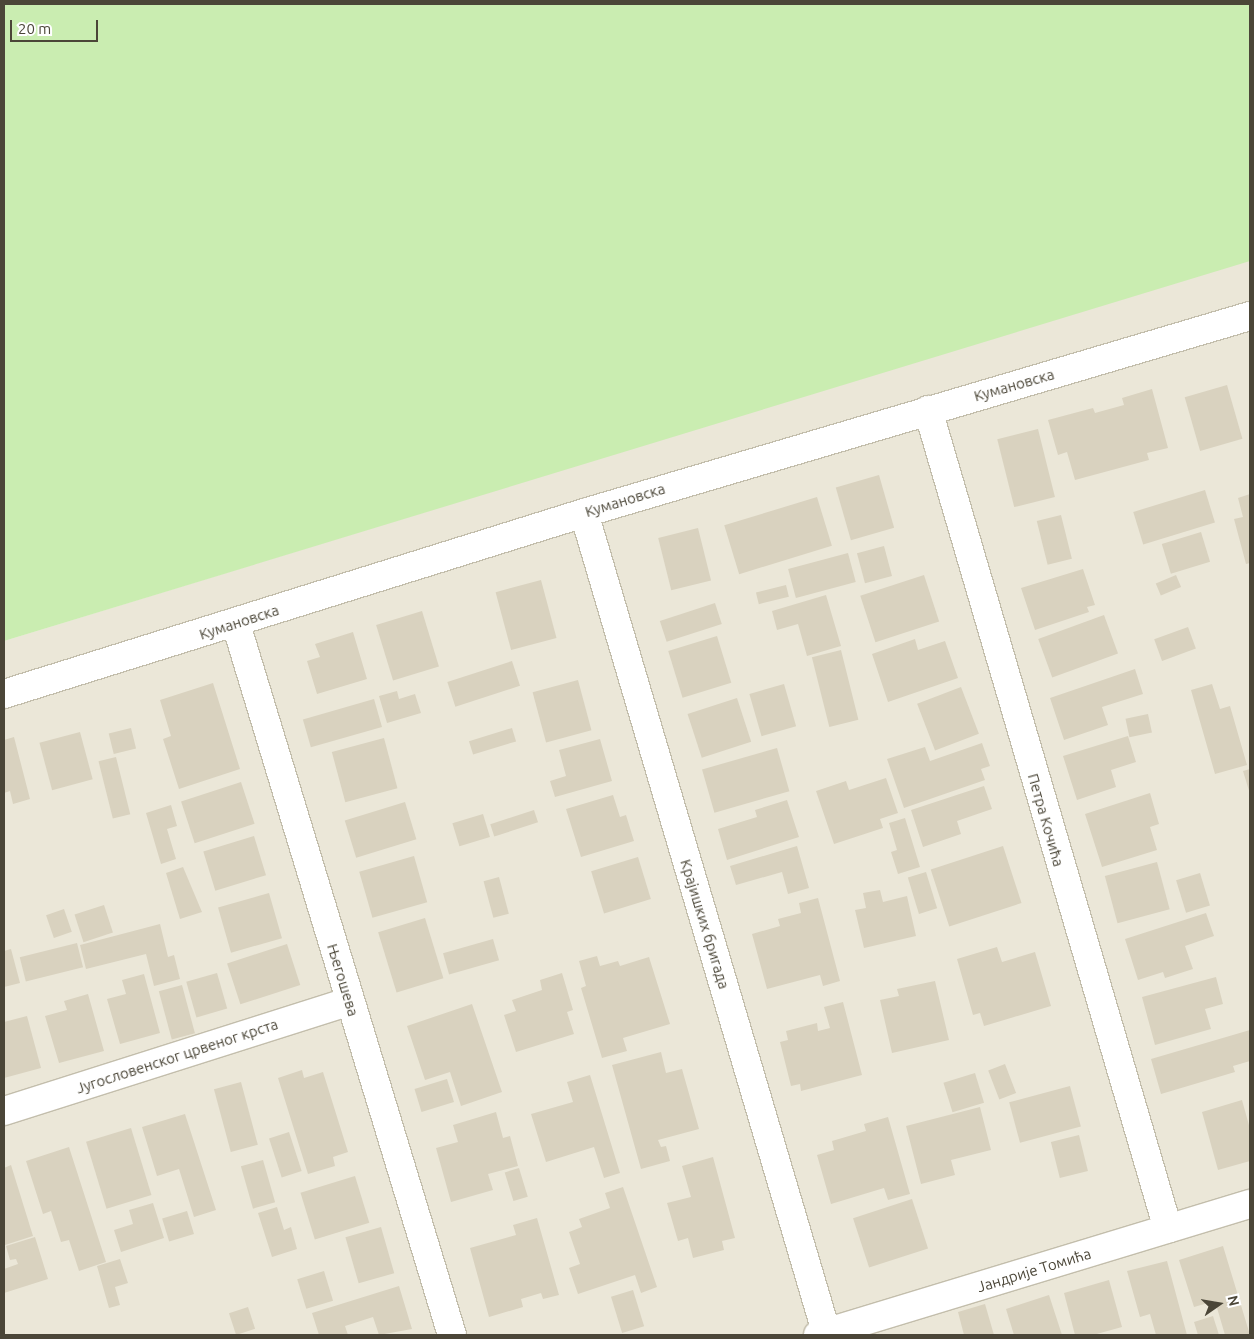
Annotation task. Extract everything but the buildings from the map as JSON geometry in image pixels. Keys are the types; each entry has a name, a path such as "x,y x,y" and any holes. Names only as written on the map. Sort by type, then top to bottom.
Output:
{"street":[{"name":"Кумановска","path":"4,694 236,624 584,513 1250,316"},
{"name":"Петра Кочића","path":"928,410 1168,1229"},
{"name":"Крајишких бригада","path":"584,513 824,1334"},
{"name":"Његошева","path":"236,624 452,1335"},
{"name":"Југословенског црвеног крста","path":"4,1111 350,1001"},
{"name":"Јандрије Томића","path":"824,1334 1250,1204"}],"shaded area":[{"path":"1250,259 1250,1335 4,1335 4,641"}],"green space":[{"path":"4,4 1250,4 1250,261 4,641"}]}
